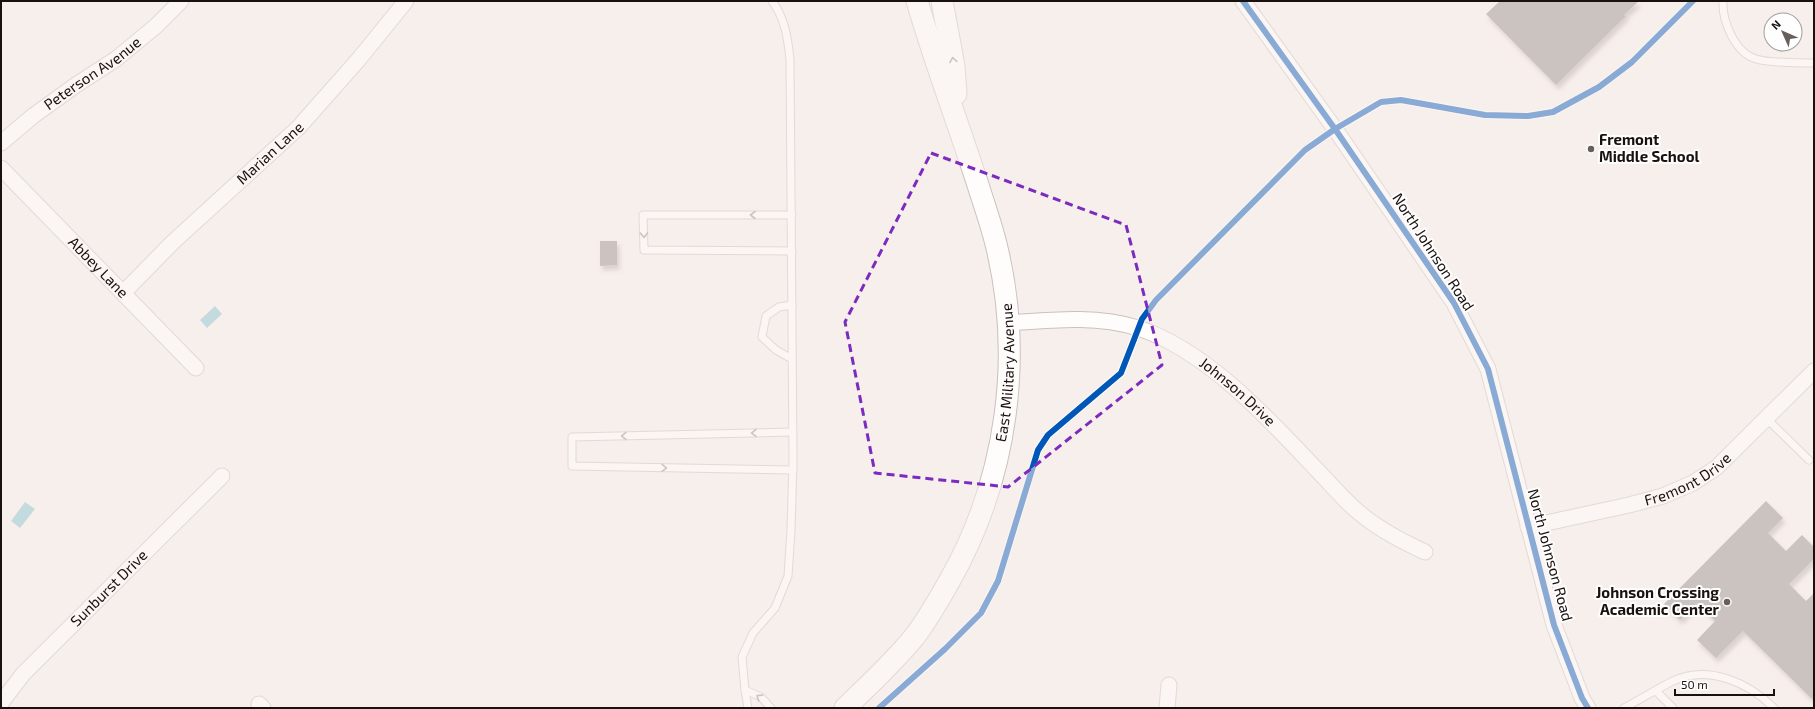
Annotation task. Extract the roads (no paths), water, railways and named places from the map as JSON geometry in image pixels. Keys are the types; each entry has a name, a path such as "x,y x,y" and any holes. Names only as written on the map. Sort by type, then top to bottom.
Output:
{"main road":[{"name":"East Military Avenue","path":"845,708 916,635 938,602 972,536 985,503 995,468 1003,429 1008,392 1010,356 1009,323 1005,288 996,243 917,1"},
{"path":"942,1 954,66 959,127"}],"street":[{"name":"Peterson Avenue","path":"1,144 58,98 116,59 156,26 181,1"},
{"name":"Marian Lane","path":"123,293 173,242 298,128 359,59 406,1"},
{"name":"North Johnson Road","path":"1243,1 1335,129 1454,303 1488,369 1554,625 1582,698 1588,708"},
{"name":"Abbey Lane","path":"1,168 196,368"},
{"name":"Johnson Drive","path":"1009,323 1066,319 1102,321 1138,328 1182,349 1234,387 1282,432 1356,510 1397,539 1426,552"},
{"name":"Fremont Drive","path":"1528,527 1643,502 1663,496 1693,482 1716,468 1814,371"},
{"name":"Sunburst Drive","path":"1,703 23,674 222,476"},
{"path":"1167,708 1169,685"}],"lane":[{"path":"748,708 742,657 753,633 775,608 788,576 793,470 792,215 788,45 782,18 772,1"},
{"path":"1723,1 1726,23 1731,37 1754,59 1768,62 1814,63"},
{"path":"792,215 643,215 644,250 792,251"},
{"path":"792,305 780,307 766,316 762,337 776,350 792,359"},
{"path":"1766,418 1810,460"},
{"path":"793,432 572,437 572,466 793,470"},
{"path":"1624,708 1674,681 1688,676 1706,675 1721,677 1738,682 1753,690 1774,708"},
{"path":"745,690 761,696 771,708"},
{"path":"1656,691 1673,708"}],"water":[{"path":"215,306 222,314 207,328 200,320"},
{"path":"25,502 35,509 20,528 11,521"}],"place":[{"name":"Fremont Middle School","path":"1591,149"},
{"name":"Johnson Crossing Academic Center","path":"1727,602"}]}
